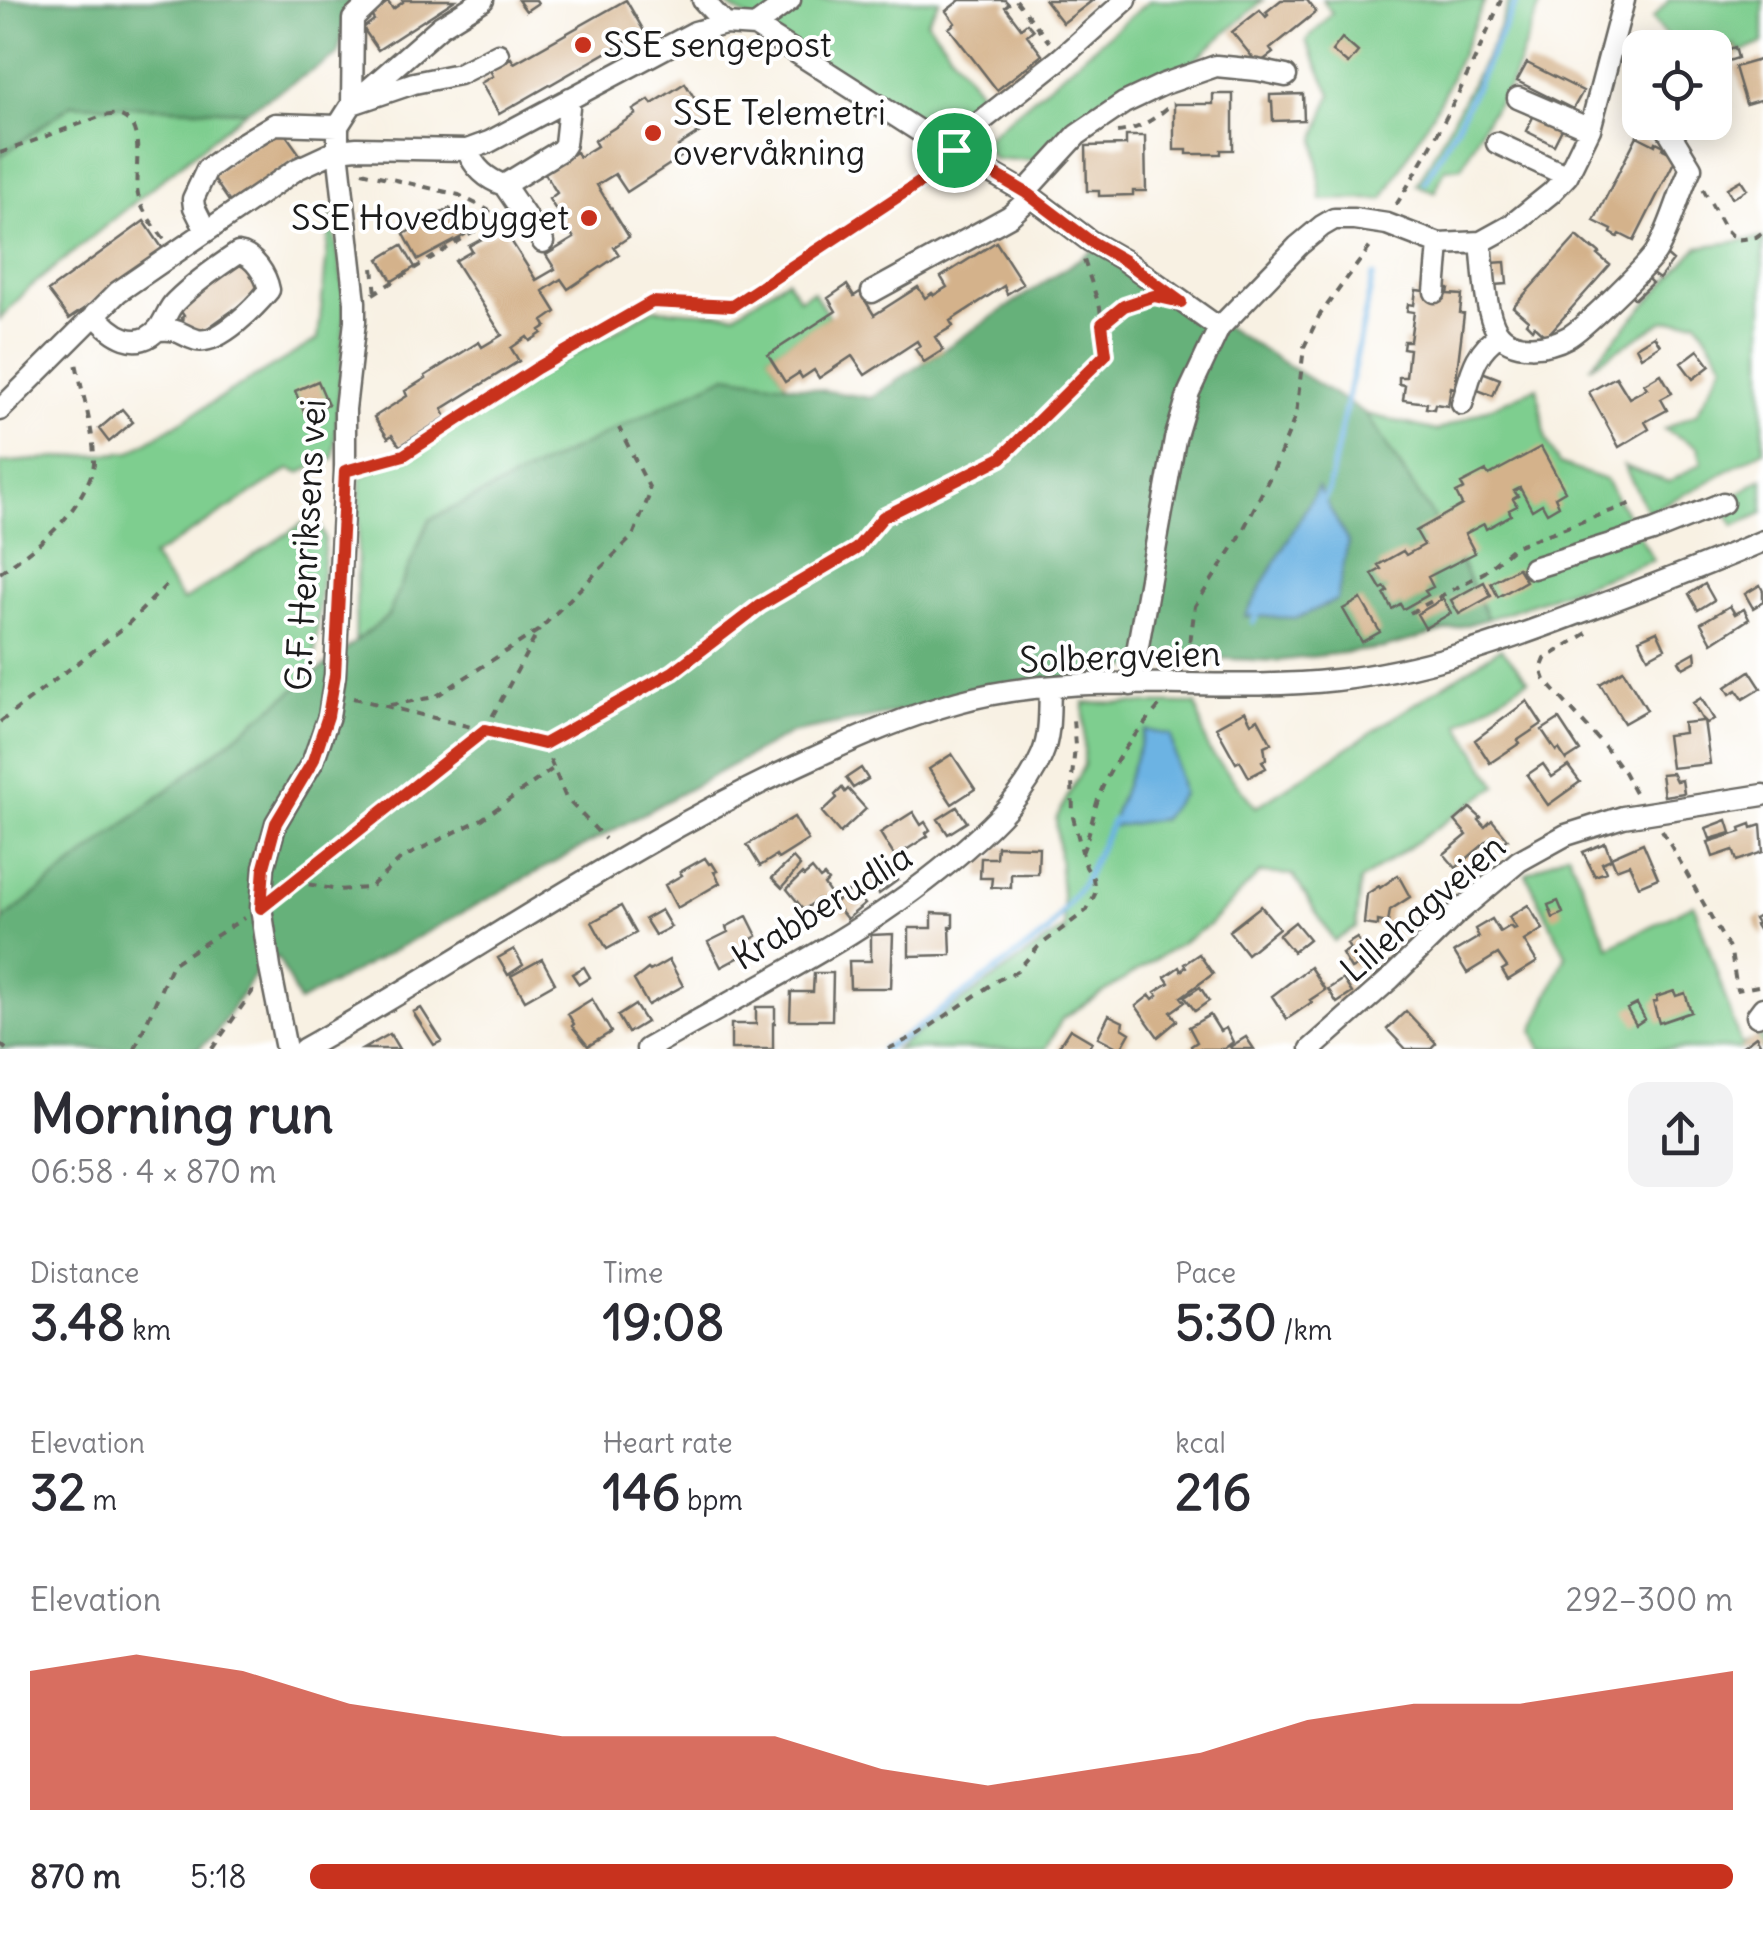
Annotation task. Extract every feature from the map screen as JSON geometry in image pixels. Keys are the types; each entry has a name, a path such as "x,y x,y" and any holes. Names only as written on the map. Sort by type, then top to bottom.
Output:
{"street":[{"path":"352,104 353,19 372,0"},
{"path":"206,231 193,199 208,169 275,124 338,126 352,104 441,26 483,0"},
{"path":"703,0 725,24"},
{"path":"755,26 790,0"},
{"path":"954,150 974,128 1126,0"},
{"path":"1131,685 1175,439 1189,392 1219,328 1298,246 1334,220 1387,224 1439,244 1481,242 1510,226 1551,193 1567,176 1590,129 1624,0"},
{"path":"0,410 118,292 297,169 338,150 467,150 489,142 695,32 725,24 755,26 1028,195 1219,328"},
{"path":"352,104 414,82 459,74 498,54"},
{"path":"872,292 1010,216 1077,135 1124,103 1216,66 1286,76"},
{"path":"504,185 561,150 570,98"},
{"path":"1518,98 1590,129"},
{"name":"G.F. Henriksens vei","path":"286,1049 261,908 264,867 276,823 313,761 328,716 335,675 345,409 356,321 338,126"},
{"path":"1481,242 1488,301 1500,336 1514,343 1544,346 1570,337 1654,256 1691,168 1674,140"},
{"path":"1496,143 1567,176"},
{"path":"467,150 473,164 504,185 543,242"},
{"path":"1434,292 1439,244"},
{"path":"95,314 126,340 141,340 158,330 173,329 196,340 213,338 258,303 269,290 268,282 254,261 238,253 173,303 158,330"},
{"path":"1462,404 1478,354 1500,336"},
{"path":"1533,568 1652,531 1723,502"},
{"name":"Solbergveien","path":"304,1049 692,817 773,776 914,716 962,701 1050,686 1288,684 1372,676 1466,654 1675,578 1763,541"},
{"name":"Krabberudlia","path":"647,1049 884,913 992,825 1044,750 1050,686"},
{"name":"Lillehagveien","path":"1311,1049 1519,861 1566,835 1623,817 1763,795"}],"path":[{"path":"1016,0 1061,58"},
{"path":"1188,657 1194,606 1240,538 1296,415 1304,347 1319,316 1387,224 1425,159 1501,0"},
{"path":"1077,135 1125,132 1151,122 1181,96"},
{"path":"0,153 102,116 118,114 134,130 138,147 136,190 146,216 174,252"},
{"path":"345,471 404,455 537,368 652,302 732,306 940,169 954,150"},
{"path":"1691,168 1736,240 1763,232"},
{"path":"356,302 498,218 459,195 360,172"},
{"path":"335,675 346,696 544,744 673,672 759,606 856,549 883,517 1001,458 1106,354 1100,308 1083,261 1090,241"},
{"path":"1102,324 1124,306 1154,296 1181,302"},
{"path":"0,573 71,515 94,466 72,339"},
{"path":"385,706 435,697 539,630 633,536 651,492 619,428"},
{"path":"0,722 126,626 171,580"},
{"path":"134,1049 172,964 261,908 485,730 539,630"},
{"path":"1588,633 1545,660 1541,669 1545,680 1604,746 1650,812 1731,952 1737,990 1763,985"},
{"path":"888,1049 919,1034 1016,972 1038,947 1086,910 1095,894 1094,878 1086,866 1073,817 1073,719 1050,686"},
{"path":"1082,853 1101,790 1130,740 1160,705"},
{"path":"544,744 566,798 605,839"},
{"path":"294,881 337,890 369,888 402,858 482,820 554,768"},
{"path":"212,1049 252,992 257,972 270,968"}],"green space":[{"path":"0,0 356,0 347,8 338,55 246,111 72,104 0,157"},
{"path":"722,0 940,0 927,21 987,101 947,143"},
{"path":"1150,0 1263,0 1193,62 1119,95 1039,160 994,159 981,142"},
{"path":"1322,0 1485,0 1443,95 1383,199 1321,200 1316,138 1331,94 1306,41 1332,13"},
{"path":"1510,0 1542,0 1510,86 1484,123 1462,167 1445,169 1435,192 1417,185 1491,47"},
{"path":"1669,0 1763,0 1763,43 1740,53 1732,46 1732,30 1662,30 1653,18"},
{"path":"72,104 246,111 28,289 0,319 0,157"},
{"path":"331,212 346,302 334,458 299,473 290,469 152,557 183,601 316,515 325,539 313,676 3,920 0,463 130,452 318,339"},
{"path":"1763,238 1763,450 1648,512 1624,466 1669,482 1702,463 1698,447 1664,429 1697,413 1724,363 1697,320 1664,321 1589,367 1698,247"},
{"path":"1097,247 1366,414 1456,552 1488,619 1384,648 1277,661 1185,657 791,733 299,1002 278,957 262,963 215,1035 198,1049 0,1049 3,920 388,616 429,520 727,375 871,398"},
{"path":"787,279 799,299 813,291 829,317 769,355 787,385 429,520 388,616 355,642 360,478 653,309 735,314"},
{"path":"1537,387 1546,439 1559,464 1606,480 1654,560 1488,619 1456,552 1366,414 1437,431"},
{"path":"1763,478 1763,513 1734,526 1722,503"},
{"path":"1501,648 1528,680 1459,724 1497,786 1360,881 1356,928 1334,941 1293,875 1260,873 1209,925 1062,1019 1046,1049 895,1049 1062,930 1065,933 1056,819 1084,765 1084,703 1196,704 1208,749 1256,807"},
{"path":"1568,852 1609,947 1694,904 1741,1045 1763,1036 1763,1049 1541,1049 1533,1031 1566,955 1526,874"}],"water":[{"path":"1318,487 1348,542 1337,600 1297,618 1245,616"},
{"path":"1145,730 1171,735 1182,794 1162,819 1110,827"}],"building":[{"path":"402,0 455,0 378,50 363,28 374,20 370,14 388,2 393,9"},
{"name":"SSE sengepost","path":"518,0 536,0 538,3 526,11"},
{"name":"SSE sengepost","path":"626,0 644,31 499,114 481,83 493,76 490,70 511,58 514,63"},
{"path":"960,0 1005,0 1009,4 1005,7 1021,28 1027,23 1033,30 1027,35 1042,55 997,90 949,28 955,23 946,11"},
{"path":"1045,0 1093,0 1063,23"},
{"path":"1281,0 1307,0 1316,12 1270,49 1273,53 1258,64 1232,32 1260,10 1266,17 1266,12"},
{"path":"1342,38 1358,52 1348,64 1332,51"},
{"path":"1763,59 1763,99 1746,104 1735,67"},
{"path":"1527,63 1583,91 1573,109 1517,81"},
{"path":"685,83 711,125 678,146 684,155 627,192 615,174 597,185 629,237 614,247 619,255 568,289 561,279 543,291 556,312 543,321 546,326 540,330 542,333 511,348 519,361 442,409 446,417 400,446 392,435 388,438 374,417 407,396 405,391 425,376 479,342 482,347 502,335 455,261 472,251 469,246 503,228 536,280 555,269 546,255 574,238 549,199 557,193 544,172 576,152 579,157 597,146 594,141 636,114 633,110 649,100 652,104"},
{"path":"1213,94 1233,94 1233,150 1187,154 1187,150 1174,150 1174,104 1213,104"},
{"path":"1303,94 1304,120 1273,121 1270,95"},
{"path":"1535,113 1563,127 1554,145 1526,131"},
{"path":"279,125 301,156 231,204 211,175"},
{"path":"1126,136 1145,136 1146,191 1099,196 1099,191 1087,191 1086,146 1126,145"},
{"path":"1635,140 1655,145 1656,142 1677,156 1634,241 1620,234 1618,237 1594,221"},
{"path":"1741,180 1747,189 1732,198 1727,188"},
{"path":"450,208 465,235 418,260 404,234"},
{"path":"144,221 165,252 69,319 48,291"},
{"path":"1577,236 1610,265 1546,337 1534,326 1532,329 1513,307"},
{"path":"996,242 1023,284 1007,294 1004,286 950,321 953,326 935,337 943,350 924,362 915,349 920,346 917,341 865,375 852,356 819,378 814,370 785,382 768,355 836,311 828,298 847,285 854,296 860,292 874,315 918,287 925,298 934,295 947,287 941,277"},
{"path":"402,245 415,267 392,281 379,259"},
{"path":"1665,254 1673,261 1659,279 1651,273"},
{"path":"240,258 264,288 198,335 181,318 184,316 178,307"},
{"path":"1505,262 1507,284 1494,285 1492,263"},
{"path":"1645,276 1652,283 1635,299 1628,292"},
{"path":"1441,288 1449,289 1448,294 1462,295 1460,313 1464,314 1455,388 1451,387 1448,406 1435,404 1434,409 1426,408 1427,403 1403,400 1405,385 1399,384 1399,377 1406,377 1409,349 1403,348 1404,341 1410,341 1414,312 1407,311 1408,304 1414,305 1416,290 1440,293"},
{"path":"1654,336 1660,345 1641,357 1636,347"},
{"path":"1698,350 1710,366 1693,379 1681,363"},
{"path":"1482,372 1500,379 1493,396 1475,389"},
{"path":"1661,374 1672,393 1661,399 1667,410 1645,422 1649,429 1619,447 1589,392 1616,377 1629,398"},
{"path":"318,381 328,404 305,414 295,391"},
{"path":"122,409 133,422 109,442 99,429"},
{"path":"1541,447 1565,491 1555,497 1559,506 1547,513 1542,504 1532,510 1520,488 1514,491 1517,506 1509,510 1511,515 1486,529 1484,524 1465,534 1475,553 1428,577 1433,587 1425,591 1428,595 1403,609 1400,604 1392,609 1384,594 1388,591 1385,587 1381,589 1372,574 1381,569 1378,565 1424,545 1416,531 1462,505 1456,493 1464,489 1461,484 1486,471 1489,475"},
{"path":"1518,568 1526,581 1498,597 1491,583"},
{"path":"1484,582 1491,596 1459,614 1451,600"},
{"path":"1705,584 1714,600 1698,610 1689,594"},
{"path":"1760,585 1763,602 1753,608 1745,594"},
{"path":"1361,599 1380,632 1362,642 1343,609"},
{"path":"1443,599 1451,613 1425,628 1417,614"},
{"path":"1730,606 1735,614 1744,609 1749,619 1712,643 1701,623"},
{"path":"1657,631 1665,648 1648,657 1639,639"},
{"path":"1695,652 1696,661 1683,668 1679,661"},
{"path":"1623,670 1647,710 1624,723 1600,684"},
{"path":"1750,671 1761,688 1743,699 1737,690 1730,694 1726,687"},
{"path":"1701,698 1714,719 1707,723 1704,720 1710,764 1671,768 1667,735 1684,733 1683,723 1703,721 1693,703"},
{"path":"1527,701 1542,724 1490,763 1475,740"},
{"path":"1245,711 1251,723 1258,719 1271,743 1264,746 1266,759 1262,761 1266,768 1249,777 1240,761 1236,763 1216,727"},
{"path":"1559,719 1580,751 1566,760 1542,730"},
{"path":"952,754 975,789 952,804 929,769"},
{"path":"1543,764 1552,777 1568,766 1580,782 1548,805 1527,775"},
{"path":"861,768 868,779 853,788 846,778"},
{"path":"1672,773 1676,781 1682,780 1684,793 1664,796 1661,774"},
{"path":"842,788 845,792 848,789 866,809 840,833 822,812"},
{"path":"957,807 967,822 948,834 938,819"},
{"path":"1470,808 1485,827 1492,820 1508,839 1499,847 1491,838 1456,868 1444,854 1467,835 1455,821"},
{"path":"913,812 921,825 925,822 930,830 928,836 895,857 880,833"},
{"path":"794,817 808,840 760,866 747,845"},
{"path":"1727,820 1731,833 1710,839 1706,828"},
{"path":"1751,824 1752,828 1761,825 1763,852 1737,861 1733,850 1713,857 1708,842 1741,832 1740,828"},
{"path":"1605,843 1611,859 1602,863 1606,872 1595,876 1583,852"},
{"path":"1643,843 1658,878 1639,886 1629,864 1616,869 1611,857"},
{"path":"997,846 1039,847 1038,874 1011,874 1011,888 991,887 992,878 980,878 981,858 996,858"},
{"path":"705,858 717,871 714,872 720,883 677,908 665,885"},
{"path":"793,858 800,866 782,888 772,878"},
{"path":"885,864 898,880 879,894 867,877"},
{"path":"812,869 820,879 824,876 828,881 824,885 835,901 825,908 818,899 804,910 787,889"},
{"path":"1398,875 1410,897 1390,910 1388,923 1364,924 1367,894"},
{"path":"852,889 865,904 847,919 834,903"},
{"path":"1558,901 1563,913 1553,918 1548,905"},
{"path":"1528,905 1543,929 1524,941 1537,962 1508,980 1502,970 1507,967 1498,954 1467,973 1454,952 1479,937 1475,929 1492,919 1500,932 1510,926 1516,928 1509,917"},
{"path":"621,906 636,933 607,949 592,922"},
{"path":"1261,906 1279,928 1247,954 1229,931"},
{"path":"661,910 671,927 655,935 645,919"},
{"path":"932,913 953,914 951,955 909,956 909,928 932,928"},
{"path":"1763,914 1763,937 1754,919"},
{"path":"747,916 757,936 746,942 751,951 721,967 708,942"},
{"path":"1295,922 1309,939 1293,952 1279,935"},
{"path":"893,934 891,988 850,988 849,961 871,961 871,935"},
{"path":"1357,938 1366,954 1351,969 1342,954 1350,949 1347,944"},
{"path":"514,949 523,965 508,975 498,958"},
{"path":"1199,954 1213,974 1181,997 1185,1002 1171,1012 1177,1021 1158,1037 1136,1006 1150,995 1153,999 1158,995 1155,992 1169,983 1165,977 1179,967 1181,971 1186,967 1184,964"},
{"path":"542,959 555,983 525,1000 511,976"},
{"path":"669,960 683,986 648,1005 634,980"},
{"path":"584,967 590,977 579,984 572,974"},
{"path":"1310,967 1325,990 1287,1019 1272,996"},
{"path":"814,973 833,973 832,1020 790,1020 791,992 813,992"},
{"path":"1343,979 1352,993 1337,1003 1328,989"},
{"path":"1200,987 1209,1001 1195,1011 1185,997"},
{"path":"1674,991 1676,996 1685,993 1691,1012 1659,1023 1653,1002 1656,997"},
{"path":"592,999 611,1032 588,1046 568,1014"},
{"path":"1637,1004 1645,1019 1636,1025 1627,1009"},
{"path":"635,1005 646,1022 628,1033 618,1016"},
{"path":"756,1007 775,1007 773,1049 731,1049 731,1024 756,1024"},
{"path":"421,1008 442,1041 434,1045 413,1012"},
{"path":"1406,1011 1436,1043 1430,1049 1406,1049 1387,1029"},
{"path":"1109,1015 1123,1022 1122,1028 1130,1033 1121,1049 1098,1037"},
{"path":"1210,1015 1220,1031 1226,1028 1233,1042 1224,1049 1192,1049 1197,1042 1189,1027"},
{"path":"1070,1029 1092,1042 1088,1049 1057,1049"},
{"path":"390,1034 399,1049 363,1049"},
{"path":"1756,1036 1763,1049 1739,1049"},
{"path":"1246,1037 1254,1049 1230,1047"}],"waterway":[{"path":"1425,182 1517,0"},
{"path":"1321,504 1328,492 1373,276"},
{"path":"1253,622 1260,610"},
{"path":"882,1049 909,1034 1047,933 1084,882 1113,820"}],"place":[{"name":"SSE sengepost","path":"583,45"},
{"name":"SSE Telemetri overvåkning","path":"653,133"},
{"name":"SSE Hovedbygget","path":"589,218"}],"route":[{"path":"954,150 1025,192 1181,302 1154,296 1124,306 1102,324 1106,354 1001,458 883,517 856,549 759,606 673,672 544,744 485,730 261,908 264,867 276,823 313,761 328,716 335,675 345,471 404,455 537,368 652,302 732,306 940,169 954,150"}]}
